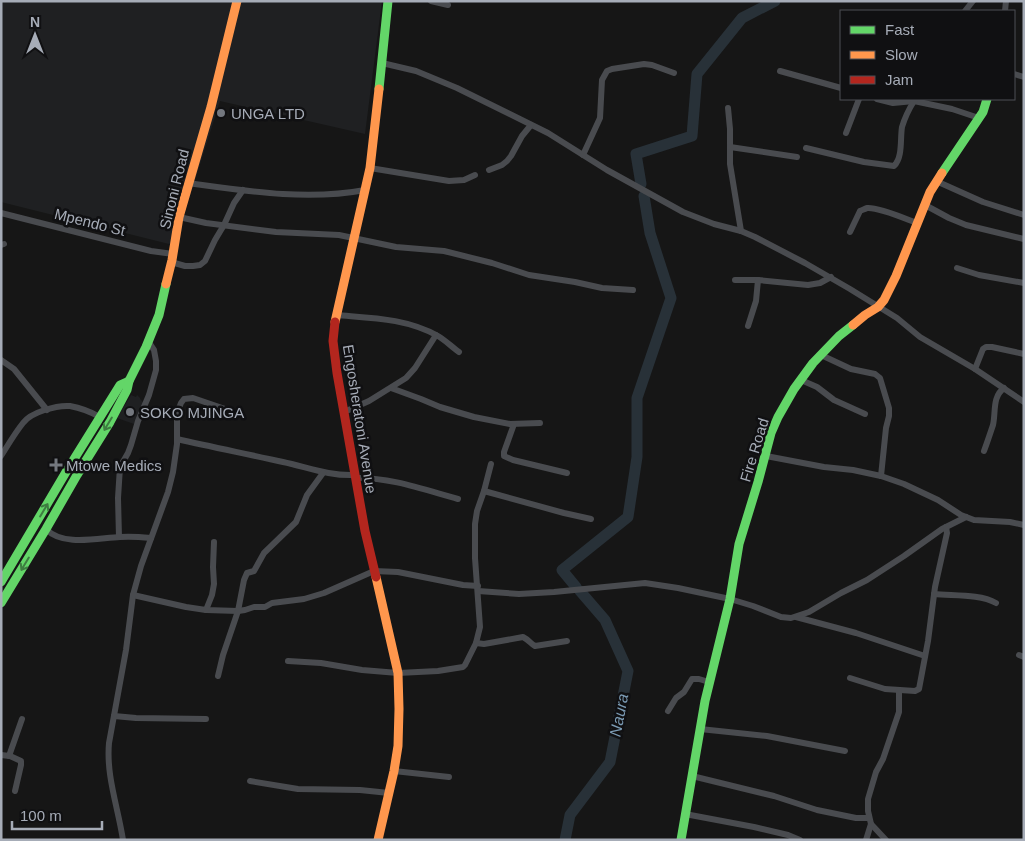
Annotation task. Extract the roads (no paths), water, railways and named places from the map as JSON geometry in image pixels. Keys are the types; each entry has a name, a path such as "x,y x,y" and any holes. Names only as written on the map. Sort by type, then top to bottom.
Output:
{"street":[{"name":"Sinoni Road","path":"1,603 110,422 127,390 129,381 159,315 179,217 211,107 237,1"},
{"name":"Engosheratoni Avenue","path":"378,840 398,746 398,673 365,531 334,350 334,331 336,314 370,168 388,1"},
{"path":"431,1 448,5"},
{"path":"382,63 416,71 434,78 562,141 607,170 683,212 755,237 831,277 897,318 927,341 975,369 1024,402"},
{"path":"583,155 600,118 602,80 607,72 612,69 644,64 674,73"},
{"path":"780,71 840,88"},
{"path":"846,133 859,100"},
{"path":"880,100 893,103 914,100 980,118"},
{"path":"806,148 864,162 894,166 899,157 901,132 906,115 914,100"},
{"name":"Fire Road","path":"681,840 709,682 730,599 739,544 766,456 771,433 778,417 801,380 821,355 849,327 878,307 884,300 936,181 980,118 987,100"},
{"path":"728,108 732,178 741,231"},
{"path":"489,170 507,161 531,125"},
{"path":"730,148 797,157"},
{"path":"370,168 448,181 464,180 475,175"},
{"path":"936,181 983,202 1024,215"},
{"path":"188,183 281,193 323,194 351,193 365,190"},
{"path":"224,225 234,203 243,190"},
{"path":"925,206 966,226 1024,240"},
{"path":"850,232 860,211 866,208 892,214 918,224"},
{"name":"Mpendo St","path":"1,213 151,250 172,258 185,266 200,265 205,261 214,240 224,225"},
{"path":"179,217 290,233 330,234 396,247 444,251 492,263 524,274 602,288 632,290"},
{"path":"957,268 979,275 1024,283"},
{"path":"735,280 758,280 808,285 820,283 831,277"},
{"path":"748,326 756,301 758,280"},
{"path":"336,314 404,323 436,335 459,352"},
{"path":"344,412 369,401 411,374 436,335"},
{"path":"119,537 118,498 120,467 131,445 156,370 154,350 148,341"},
{"path":"975,369 986,346 1024,354"},
{"path":"821,355 851,369 875,374 880,378 889,408 881,476"},
{"path":"1,360 14,370 46,410"},
{"path":"801,380 817,387 834,400 865,414"},
{"name":"Sinoni Road","path":"1,582 120,385 129,381"},
{"path":"390,388 455,412 506,424 540,423"},
{"path":"984,452 994,422 997,396 1004,388"},
{"path":"123,840 108,770 109,743 126,650 133,595 141,566 174,472 177,413 184,399 193,398 232,410"},
{"path":"1,456 24,421 46,410 72,406 100,417"},
{"path":"514,424 504,456 567,473"},
{"path":"177,440 284,462 323,473 388,481 458,499"},
{"path":"766,456 881,476 904,484 938,500 974,520 1010,522 1024,525"},
{"path":"288,661 321,663 362,670 398,673 438,671 465,665 476,643 480,627 475,524 491,464"},
{"path":"218,676 247,574 254,571 264,552 296,522 307,495 323,473"},
{"path":"484,490 592,519"},
{"path":"795,617 809,612 867,580 946,527 966,517"},
{"path":"850,678 885,689 914,691 919,689 934,594 946,539 946,527"},
{"path":"46,529 49,533 65,540 131,536 152,538"},
{"path":"206,610 214,584 214,542"},
{"path":"133,595 186,608 238,611 254,607 265,607 272,603 304,600 374,571 390,571 478,589 519,594 645,583 730,599 781,617 795,617 838,628 925,656"},
{"path":"934,594 987,599 996,603"},
{"path":"476,643 484,644 523,637 529,639 532,645 535,646 567,641"},
{"path":"668,711 692,679 709,682"},
{"path":"866,840 870,821 868,800 876,772 883,759 899,712 899,691"},
{"path":"114,716 206,719"},
{"path":"9,756 22,719"},
{"path":"700,729 767,736 845,751"},
{"path":"1,755 21,760 15,791"},
{"path":"394,771 449,777"},
{"path":"692,776 774,796 817,810 870,821 886,840"},
{"path":"250,780 298,789 360,790 389,793"},
{"path":"685,814 754,826 800,840"}],"waterway":[{"path":"641,184 636,154 692,136 697,74 742,18 775,1"},
{"path":"576,587 562,570 628,517 637,457 637,398 671,298 650,233 644,196"},
{"name":"Naura","path":"565,840 570,815 610,762 628,671 605,620 580,591"}],"place":[{"name":"UNGA LTD","path":"221,113"},
{"name":"SOKO MJINGA","path":"130,412"},
{"name":"Mtowe Medics","path":"56,465"}]}
